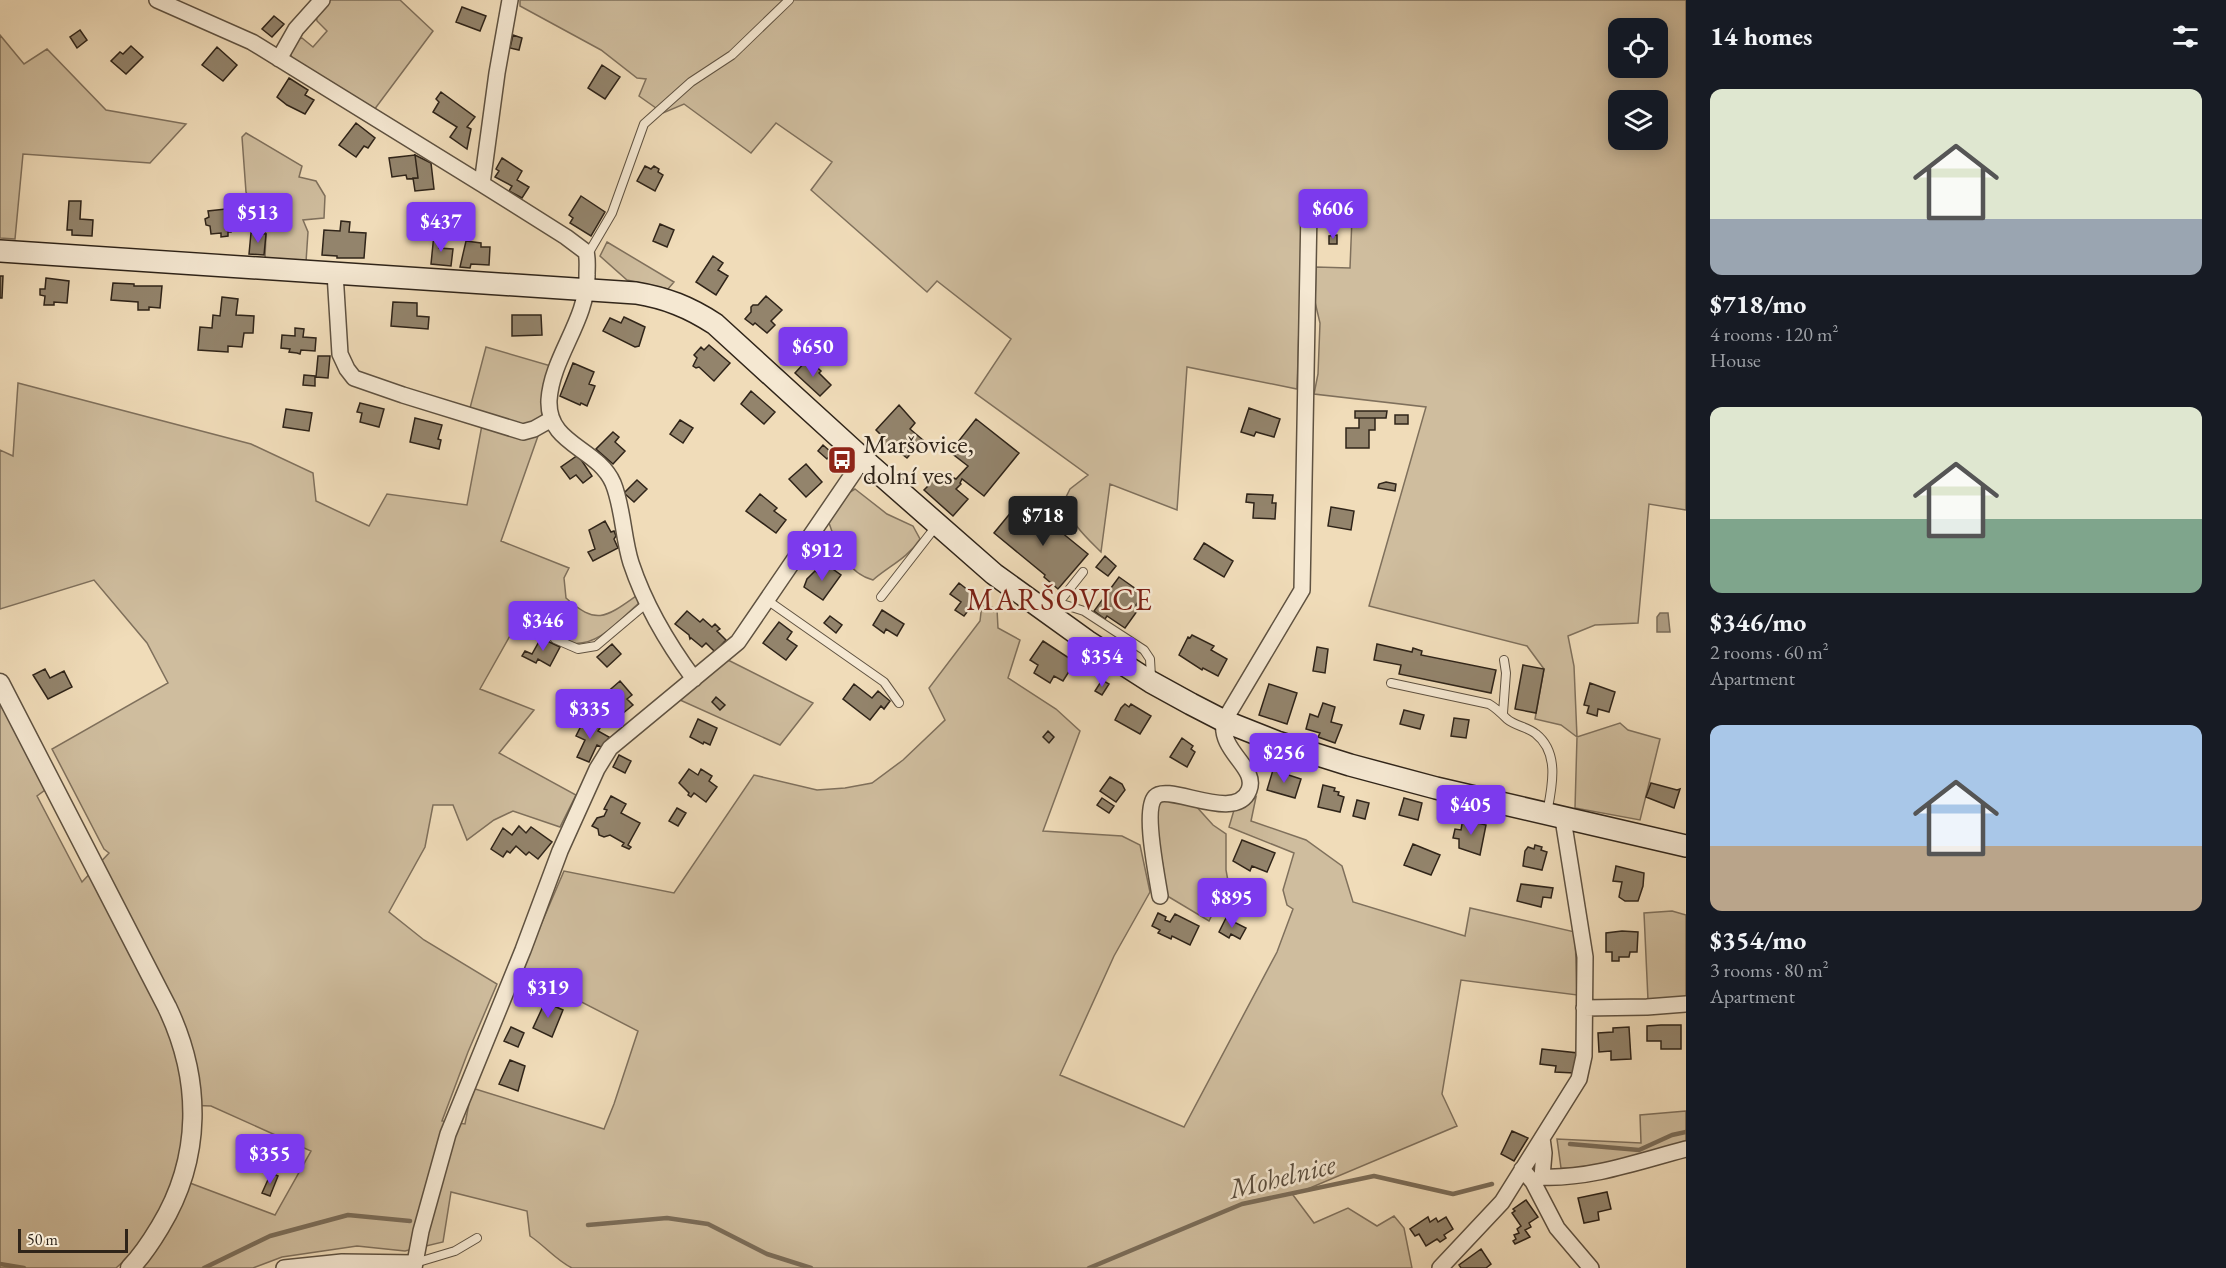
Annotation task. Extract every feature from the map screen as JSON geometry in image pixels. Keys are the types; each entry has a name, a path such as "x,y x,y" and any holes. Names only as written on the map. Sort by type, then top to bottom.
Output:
{"main road":[{"path":"0,251 587,290 660,297 696,311 738,344 862,459 994,574 1054,609 1151,682 1224,721 1350,765 1555,817 1686,846"}],"street":[{"path":"157,0 252,42 581,248 587,256 587,290 584,307 555,374 549,399 550,420 564,438 599,462 613,484 631,562 647,603 681,662 694,679"},
{"path":"279,59 296,29 322,0"},
{"path":"482,184 496,73 510,0"},
{"path":"1160,896 1150,825 1151,808 1155,797 1160,794 1174,794 1204,803 1232,802 1240,801 1250,789 1250,778 1227,746 1224,737 1224,721 1302,590 1309,210"},
{"path":"335,273 340,354 354,378 403,396 523,432 550,420"},
{"path":"284,1268 342,1262 414,1265 448,1134 523,950 560,851 597,769 610,748 738,642 862,459"},
{"path":"0,683 168,1007 180,1033 190,1073 192,1114 182,1184 170,1210 139,1259 130,1268"},
{"path":"1440,1268 1502,1202 1579,1079 1582,1070 1585,957 1555,817"},
{"path":"1584,1008 1686,1004"},
{"path":"1538,1180 1544,1153 1542,1138"},
{"path":"1538,1180 1602,1171 1686,1149"},
{"path":"1522,1169 1538,1180 1557,1228 1591,1268"}],"lane":[{"path":"587,256 612,213 644,124 692,82 732,55 789,0"},
{"path":"881,597 938,524"},
{"path":"1054,609 1083,572"},
{"path":"767,600 884,682 899,703"},
{"path":"555,639 578,649 596,646 647,603"},
{"path":"1503,713 1506,673 1504,660"},
{"path":"1391,683 1489,704 1503,713 1507,719 1544,741 1552,760 1555,817"},
{"path":"414,1265 455,1251 477,1238"}],"shaded area":[{"path":"329,0 400,0 433,31 374,110 293,60 290,53 297,39 302,38 313,47 327,31 317,21 316,15"},
{"path":"520,0 1686,0 1686,510 1649,504 1638,623 1595,625 1568,636 1574,666 1577,737 1561,725 1535,719 1544,669 1527,646 1369,606 1426,407 1314,394 1318,374 1320,323 1315,302 1316,267 1350,268 1352,218 1324,203 1303,205 1297,389 1187,367 1177,510 1110,484 1101,552 1075,523 1064,501 1070,489 1088,475 975,393 1011,339 937,281 927,292 811,190 832,162 776,123 751,153 684,104 663,113 639,96 646,79 637,78 601,50 520,6"},
{"path":"0,35 24,64 47,49 106,110 186,124 150,163 23,154 15,239 0,238"},
{"path":"246,133 302,166 299,177 316,181 325,196 324,218 303,220 308,232 306,262 265,259 266,234 246,192 242,137"},
{"path":"607,242 674,282 668,289 627,280 600,256"},
{"path":"486,347 551,366 542,415 531,425 523,427 470,408"},
{"path":"18,383 251,444 313,473 316,501 369,526 387,494 467,505 482,425 524,436 538,436 501,541 569,568 564,578 566,598 585,612 593,615 608,613 636,596 639,603 600,636 581,643 566,642 520,618 480,689 534,710 499,753 576,795 560,827 513,811 494,820 467,840 453,805 433,805 425,847 389,912 424,940 497,984 442,1121 465,1124 472,1088 604,1129 638,1031 521,971 564,871 674,893 754,775 817,790 872,783 903,760 945,720 929,688 980,621 982,604 997,609 998,628 1020,640 1008,678 1056,709 1080,731 1043,831 1122,836 1140,845 1150,892 1114,956 1060,1075 1184,1127 1277,952 1293,909 1287,905 1283,890 1294,853 1229,827 1234,810 1246,806 1256,797 1251,821 1306,840 1342,866 1353,902 1465,936 1470,908 1575,932 1577,995 1461,980 1442,1094 1457,1126 1293,1195 1314,1223 1348,1208 1377,1226 1394,1216 1404,1228 1412,1268 572,1268 530,1236 527,1211 451,1192 443,1242 405,1251 357,1246 282,1257 253,1268 135,1268 126,1259 116,1268 0,1268 0,703 45,790 37,796 82,882 109,853 104,849 52,749 168,683 147,643 94,580 0,609 0,450 13,456","holes":["185,1105 211,1106 311,1151 275,1215 174,1177 183,1139"]},
{"path":"855,489 887,514 913,526 920,539 904,557 873,580 856,572 844,558 829,523 842,497"},
{"path":"1660,613 1668,613 1670,632 1657,632 1657,617"},
{"path":"728,660 813,703 780,745 680,700"},
{"path":"1620,723 1628,730 1660,739 1640,820 1575,808 1577,737"},
{"path":"1162,799 1194,804 1213,825 1226,834 1226,870 1232,903 1216,907 1209,921 1164,894 1164,871 1157,832 1158,808"},
{"path":"1672,911 1686,915 1686,999 1648,1000 1644,913"},
{"path":"1686,1111 1686,1144 1579,1169 1561,1168 1557,1139 1641,1143 1640,1115"}],"building":[{"path":"462,7 486,16 480,31 456,22"},
{"path":"274,16 284,24 272,37 262,29"},
{"path":"80,30 87,40 77,48 70,37"},
{"path":"513,35 522,38 519,50 510,48"},
{"path":"131,46 143,57 126,74 111,61"},
{"path":"217,47 237,65 223,81 202,65"},
{"path":"602,65 620,77 605,99 588,88"},
{"path":"289,78 308,90 305,95 314,100 305,114 277,97"},
{"path":"441,92 475,117 467,127 471,129 467,149 450,137 457,127 433,112 439,102 436,99"},
{"path":"356,123 375,138 368,148 364,146 356,157 339,145"},
{"path":"415,155 431,163 434,189 415,191 413,178 418,178"},
{"path":"415,155 418,178 407,179 406,175 392,177 389,158"},
{"path":"502,158 522,171 517,180 529,187 522,198 509,191 512,186 495,177 499,171 496,169"},
{"path":"645,166 651,169 654,166 663,175 655,191 637,181"},
{"path":"581,196 605,212 591,236 570,223 573,218 569,215"},
{"path":"69,201 81,201 80,219 93,220 92,236 72,235 72,230 67,230"},
{"path":"235,208 236,221 230,222 231,232 228,232 228,236 221,237 221,233 211,234 210,226 206,225 205,219 209,217 208,211"},
{"path":"341,221 350,222 349,232 366,233 364,258 337,258 337,256 322,255 324,230 340,231"},
{"path":"660,224 674,230 667,247 653,241"},
{"path":"251,233 266,234 264,255 249,254"},
{"path":"434,234 441,234 439,248 453,249 451,266 431,264"},
{"path":"1337,235 1337,244 1329,244 1329,236"},
{"path":"466,241 481,243 481,247 490,247 489,265 471,264 470,268 460,267"},
{"path":"713,256 723,263 718,270 728,276 716,295 696,282"},
{"path":"0,276 3,276 2,298 0,298"},
{"path":"46,278 69,281 67,303 54,302 54,305 44,305 45,296 40,295 40,289 45,289"},
{"path":"113,283 162,286 160,308 149,307 149,310 138,310 138,302 111,300"},
{"path":"766,296 782,310 771,321 775,325 767,333 755,323 753,325 745,319 751,312 751,307 758,305"},
{"path":"222,297 238,299 236,315 254,316 253,333 244,333 242,347 228,346 228,352 198,350 200,327 212,328 213,315 220,316"},
{"path":"393,302 417,303 417,316 429,317 428,329 391,326"},
{"path":"512,315 541,315 542,335 512,336"},
{"path":"624,317 645,327 639,346 635,347 603,331 610,318 621,323"},
{"path":"295,328 304,329 303,337 316,338 315,351 301,350 300,354 281,348 282,335 295,336"},
{"path":"827,342 843,355 837,363 821,349"},
{"path":"709,345 730,363 714,381 699,367 693,366 697,358 694,355 701,347 704,350"},
{"path":"318,356 330,356 328,378 316,377"},
{"path":"808,359 831,385 820,396 795,373"},
{"path":"573,363 594,372 589,384 595,386 587,406 560,396"},
{"path":"304,375 315,376 315,386 303,385"},
{"path":"751,391 775,412 764,424 741,404"},
{"path":"360,403 384,409 379,427 360,422 362,413 357,412"},
{"path":"899,405 915,423 910,429 923,440 907,458 888,443 885,445 881,441 884,438 876,430"},
{"path":"1249,408 1280,419 1274,437 1256,432 1254,436 1241,432"},
{"path":"286,409 312,413 309,431 283,427"},
{"path":"1355,411 1387,411 1386,418 1355,418"},
{"path":"1395,415 1408,415 1408,424 1395,424"},
{"path":"415,418 442,425 438,439 441,440 439,449 410,442"},
{"path":"1359,418 1375,418 1375,430 1369,430 1369,448 1346,448 1346,428 1359,428"},
{"path":"976,419 1019,453 984,496 962,479 956,489 968,499 953,516 924,490 929,485 926,482 931,476 934,478 939,473 949,482 956,479 968,466 950,452"},
{"path":"680,420 693,428 683,443 670,434"},
{"path":"613,432 619,437 615,442 625,451 613,464 596,449"},
{"path":"823,445 832,453 827,459 818,451"},
{"path":"578,455 592,476 583,483 576,475 570,479 561,467"},
{"path":"806,464 822,482 806,497 789,479"},
{"path":"637,480 647,489 634,502 624,493"},
{"path":"1386,482 1396,484 1395,491 1378,488 1379,484"},
{"path":"760,494 777,508 774,511 786,520 776,533 746,511"},
{"path":"1247,494 1273,495 1272,503 1276,503 1275,519 1253,518 1254,503 1246,502"},
{"path":"1331,507 1354,511 1351,530 1328,526"},
{"path":"1012,511 1030,526 1039,514 1088,554 1058,589 1044,577 1045,575 994,533"},
{"path":"605,521 611,532 614,531 616,536 614,539 618,548 593,561 588,552 595,549 589,530"},
{"path":"1204,543 1233,561 1224,577 1194,559"},
{"path":"1105,556 1116,566 1108,576 1096,567"},
{"path":"827,565 841,575 823,600 804,587 807,579 815,571 820,575"},
{"path":"1119,577 1143,594 1136,605 1140,607 1125,628 1107,616 1105,619 1094,611"},
{"path":"959,583 978,598 964,616 955,610 961,602 950,594"},
{"path":"882,610 904,624 897,636 886,629 884,633 873,625"},
{"path":"687,611 700,622 703,619 712,627 715,624 720,629 717,631 726,640 715,652 706,643 702,647 690,639 689,635 675,624"},
{"path":"830,616 842,625 836,633 824,623"},
{"path":"779,622 792,632 787,639 797,646 786,660 763,643"},
{"path":"1192,635 1214,646 1211,650 1227,659 1218,676 1203,668 1202,670 1179,655 1188,637"},
{"path":"541,638 560,647 550,666 538,659 536,663 522,656 525,651 532,654"},
{"path":"1043,641 1075,662 1063,681 1054,676 1050,683 1034,673 1038,665 1030,660"},
{"path":"612,644 621,654 607,667 597,657"},
{"path":"1377,644 1412,652 1413,648 1422,651 1421,655 1496,670 1491,693 1399,674 1401,665 1374,660"},
{"path":"1317,647 1328,649 1325,673 1313,671"},
{"path":"1523,665 1544,669 1536,713 1515,709"},
{"path":"45,669 50,678 64,671 72,687 48,699 33,675"},
{"path":"1102,680 1109,684 1102,695 1095,691"},
{"path":"620,681 632,695 627,699 633,705 616,719 611,713 607,716 597,701"},
{"path":"1590,683 1615,692 1609,712 1598,709 1597,716 1587,713 1589,706 1584,705"},
{"path":"854,684 872,698 878,691 890,701 884,709 881,706 870,720 843,699"},
{"path":"1269,684 1297,693 1287,724 1259,715"},
{"path":"716,697 725,705 720,710 712,702"},
{"path":"1323,703 1335,707 1331,722 1342,725 1335,743 1318,737 1320,733 1306,729 1310,714 1318,717"},
{"path":"1125,704 1129,707 1131,704 1151,716 1140,734 1115,720"},
{"path":"1404,710 1424,715 1420,729 1400,724"},
{"path":"1454,718 1469,720 1466,738 1451,736"},
{"path":"698,719 717,728 710,745 690,737"},
{"path":"584,720 600,728 598,731 609,737 603,748 597,745 589,762 577,757 585,740 576,736"},
{"path":"1048,731 1054,737 1049,743 1043,737"},
{"path":"1182,738 1193,746 1191,749 1195,752 1187,767 1170,757"},
{"path":"619,755 631,761 625,773 613,767"},
{"path":"689,769 698,775 701,769 712,776 709,781 717,787 706,802 694,793 691,797 688,795 689,793 679,783"},
{"path":"1273,770 1301,779 1295,798 1267,790"},
{"path":"1110,777 1122,784 1125,790 1116,802 1100,791"},
{"path":"1651,783 1680,789 1674,808 1646,797"},
{"path":"1323,785 1335,788 1334,791 1339,792 1338,795 1344,797 1340,812 1318,807"},
{"path":"611,796 626,804 621,813 640,823 628,845 631,847 629,849 622,846 624,843 610,835 604,837 599,835 598,829 592,826 597,818 604,816 607,810 604,809"},
{"path":"1102,798 1114,806 1109,813 1097,805"},
{"path":"1404,798 1422,803 1418,820 1399,815"},
{"path":"1357,800 1369,803 1365,819 1353,816"},
{"path":"677,808 686,813 678,826 669,821"},
{"path":"1463,818 1486,825 1480,855 1459,848 1459,839 1453,838 1455,829 1461,830"},
{"path":"519,826 526,833 531,827 552,842 538,859 529,852 526,855 516,846 510,853 507,851 503,857 491,849 503,828 512,835"},
{"path":"1242,840 1275,853 1267,872 1252,866 1250,871 1233,861"},
{"path":"1413,844 1440,855 1431,875 1404,865"},
{"path":"1535,845 1547,852 1542,870 1523,866 1525,851 1528,847 1534,849"},
{"path":"1616,866 1644,873 1638,901 1625,901 1619,897 1622,882 1613,881"},
{"path":"1521,884 1553,888 1551,898 1543,897 1541,907 1517,901"},
{"path":"1158,913 1170,922 1175,914 1199,926 1190,945 1172,936 1171,939 1158,933 1160,930 1152,926"},
{"path":"1226,918 1246,928 1240,939 1231,934 1229,938 1219,932"},
{"path":"1638,932 1637,952 1630,952 1629,957 1619,957 1619,961 1612,961 1612,952 1606,952 1606,933"},
{"path":"545,1002 563,1010 552,1037 533,1028"},
{"path":"1681,1025 1681,1049 1661,1049 1661,1041 1647,1041 1647,1026"},
{"path":"511,1027 524,1033 518,1047 504,1041"},
{"path":"1629,1027 1631,1059 1611,1060 1611,1051 1599,1052 1598,1033 1613,1032 1613,1028"},
{"path":"1542,1049 1578,1053 1574,1073 1555,1072 1556,1066 1540,1064"},
{"path":"510,1060 525,1066 518,1091 499,1084"},
{"path":"1512,1131 1528,1138 1514,1161 1501,1154"},
{"path":"271,1173 278,1176 270,1196 262,1193"},
{"path":"1607,1192 1611,1209 1598,1212 1599,1220 1584,1223 1578,1198"},
{"path":"1526,1200 1538,1217 1529,1223 1531,1227 1525,1230 1530,1237 1515,1244 1514,1235 1519,1233 1517,1229 1521,1226 1512,1213 1515,1211 1513,1209"},
{"path":"1428,1217 1430,1222 1436,1218 1438,1222 1446,1217 1453,1229 1444,1235 1446,1238 1440,1242 1437,1239 1426,1246 1419,1234 1415,1236 1410,1229"},
{"path":"1481,1249 1491,1264 1486,1268 1461,1268 1459,1265"}],"waterway":[{"name":"Mohelnice","path":"1570,1144 1639,1150 1672,1135 1686,1132"},
{"name":"Mohelnice","path":"1089,1268 1242,1204 1374,1176 1453,1194 1492,1184"},
{"name":"Mohelnice","path":"204,1268 270,1236 348,1215 410,1221"},
{"name":"Mohelnice","path":"588,1225 667,1218 708,1224 767,1254 811,1268"},
{"name":"Mohelnice","path":"0,1264 24,1268"}],"place":[{"name":"Maršovice, dolní ves","path":"842,460"}],"district":[{"name":"MARŠOVICE","path":"1060,600"}]}
